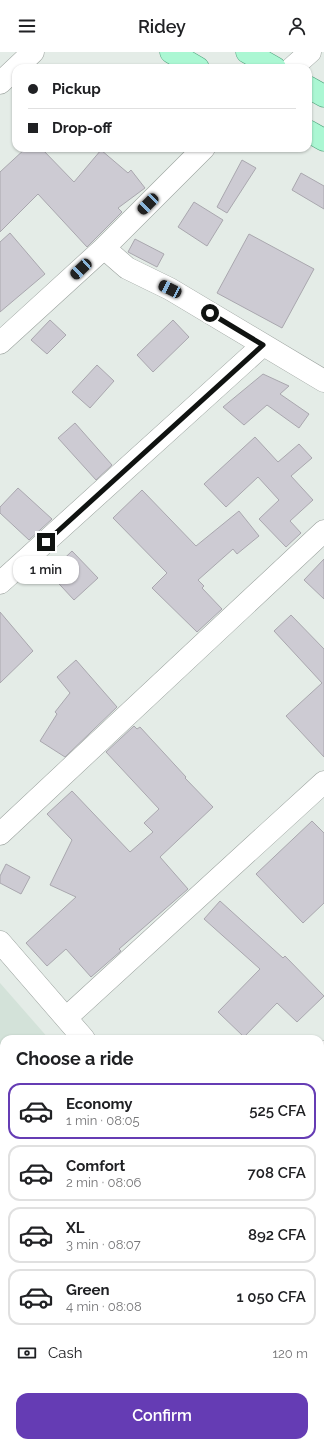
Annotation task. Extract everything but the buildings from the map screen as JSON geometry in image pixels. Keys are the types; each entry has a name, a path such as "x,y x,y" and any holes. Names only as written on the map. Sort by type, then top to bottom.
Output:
{"main road":[{"path":"171,52 191,64"},
{"path":"247,52 268,64"},
{"path":"312,89 324,96"},
{"path":"312,133 324,140"}],"street":[{"path":"20,64 33,52"},
{"path":"296,64 310,52"},
{"path":"0,83 12,72"},
{"path":"0,343 104,248 200,152"},
{"path":"104,248 127,268 170,289 324,381"},
{"path":"0,583 263,345"},
{"path":"0,834 324,531"},
{"path":"66,1018 324,782"},
{"path":"0,942 81,1035"}],"shaded area":[{"path":"0,983 46,1035 0,1035"}],"route":[{"path":"46,542 263,345 210,313"}]}
